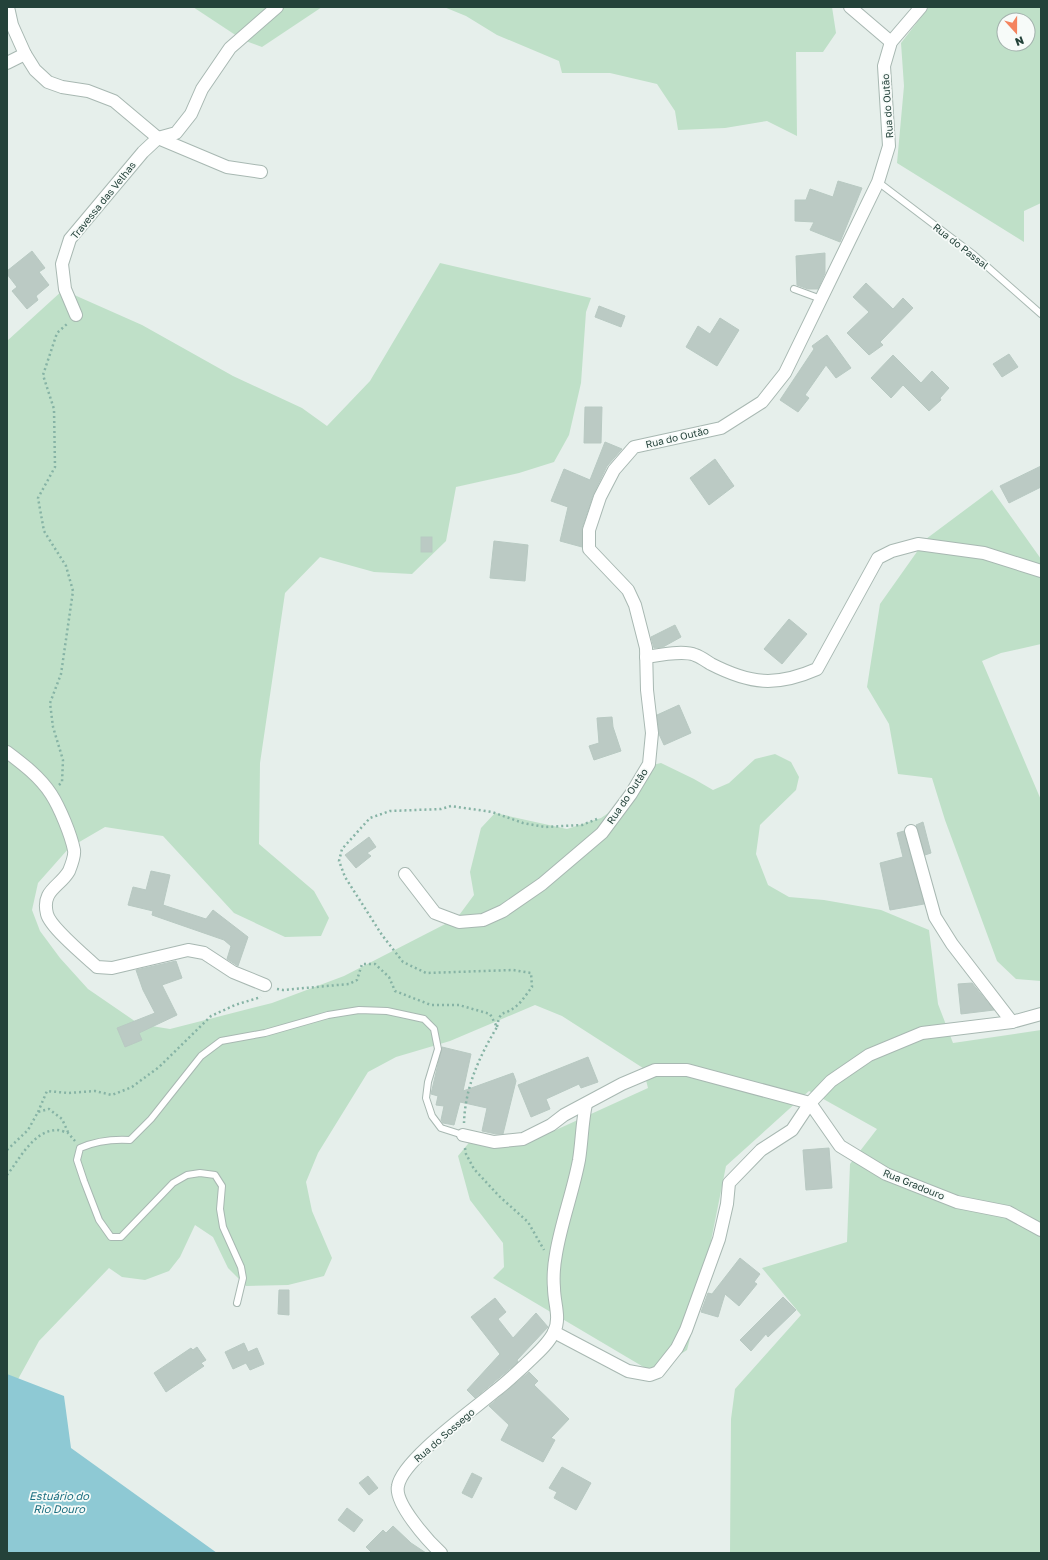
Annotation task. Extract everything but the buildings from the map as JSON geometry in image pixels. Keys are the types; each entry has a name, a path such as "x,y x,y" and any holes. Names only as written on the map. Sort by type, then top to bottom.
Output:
{"street":[{"path":"8,7 9,25 24,54 35,70 48,82 62,88 88,91 114,101 158,138 227,167 260,172"},
{"path":"158,138 176,133 191,114 202,89 230,48 277,7"},
{"path":"850,7 891,42"},
{"name":"Rua do Outão","path":"405,874 435,913 459,922 483,920 503,911 542,884 602,833 631,794 649,764 652,733 647,690 646,648 635,605 628,590 590,549 589,530 600,497 614,470 634,447 720,428 762,402 785,373 878,182 889,146 884,66 891,42 920,7"},
{"path":"7,63 24,54"},
{"name":"Travessa das Velhas","path":"76,315 65,289 62,264 70,239 109,191 158,138"},
{"path":"646,656 667,653 694,654 711,664 756,681 780,682 817,669 878,558 892,551 918,544 984,553 1041,571"},
{"path":"7,752 26,766 51,794 66,826 75,852 68,871 49,892 45,906 47,916 54,926 97,967 112,968 188,950 204,953 264,991"},
{"path":"911,831 935,917 964,961 1012,1022"},
{"path":"586,1104 582,1121 579,1159 556,1254 553,1287 558,1320 554,1332 628,1370 650,1375 658,1372 677,1348 686,1330 719,1239 727,1204 729,1183 761,1150 792,1130 810,1103 830,1081 869,1055 922,1033 1012,1022 1041,1014"},
{"path":"463,1136 494,1142 523,1139 551,1125 564,1115 622,1084 655,1070 687,1070 810,1103"},
{"name":"Rua Gradouro","path":"810,1103 840,1146 886,1174 957,1202 1008,1212 1041,1230"},
{"name":"Rua do Sossego","path":"441,1553 428,1539 400,1500 397,1486 404,1472 426,1448 496,1391 531,1359 549,1341 554,1332"}],"lane":[{"name":"Rua do Passal","path":"878,182 974,255 1041,314"},
{"path":"794,289 821,299"},
{"path":"237,1303 243,1278 224,1227 220,1209 222,1186 215,1175 200,1173 187,1175 172,1183 121,1237 111,1237 99,1220 77,1160 80,1148 89,1144 115,1139 130,1140 152,1119 201,1056 220,1041 265,1033 328,1015 359,1010 387,1011 424,1019 434,1029 438,1049 428,1082 426,1098 432,1116 441,1128 463,1136"}],"path":[{"path":"51,794 62,782 63,760 53,727 50,703 61,674 73,591 66,566 44,531 38,498 55,467 54,409 43,375 57,333 76,315"},
{"path":"497,1027 498,1019 504,1012 515,1008 532,987 531,973 513,970 426,973 403,962 373,922 345,877 338,861 342,849 370,818 390,810 441,810 451,806 492,812 523,823 545,827 582,825 603,816"},
{"path":"276,992 283,990"},
{"path":"7,1150 28,1130 47,1091 68,1093 95,1091 112,1095 132,1087 159,1067 211,1016 264,991"},
{"path":"38,1112 49,1109 62,1119 68,1133 80,1148"},
{"path":"7,1175 22,1154 38,1137 56,1130 68,1133"},
{"path":"463,1136 466,1154 474,1169 499,1196 528,1222 555,1269"}],"green space":[{"path":"193,7 322,7 262,47 243,40"},
{"path":"444,7 832,7 836,33 823,52 796,52 797,136 767,121 725,128 678,130 675,111 657,84 610,73 562,73 559,61 497,35 466,16"},
{"path":"929,7 1041,7 1041,203 1024,211 1024,242 897,163 904,86 901,43"},
{"path":"440,263 591,298 586,312 581,383 569,435 554,462 519,473 456,487 446,541 412,574 374,572 320,557 285,593 260,763 259,844 314,891 329,918 321,936 285,937 234,913 163,836 105,827 69,848 38,883 32,910 40,931 60,958 88,989 139,1024 170,1029 272,1003 344,976 457,918 474,895 470,872 481,828 495,813 567,829 601,818 620,805 644,767 661,763 713,790 729,783 755,759 775,754 791,762 799,777 796,790 760,825 756,854 768,885 789,897 824,900 881,910 929,930 938,1004 953,1043 1041,1030 1041,1553 730,1553 731,1419 735,1389 801,1315 762,1268 847,1242 850,1164 877,1129 809,1091 726,1166 696,1316 687,1350 652,1372 493,1278 504,1267 503,1243 470,1200 458,1156 472,1139 507,1144 547,1134 648,1088 643,1068 562,1016 535,1005 450,1041 396,1057 368,1072 318,1153 306,1182 312,1211 332,1258 324,1276 288,1285 246,1286 228,1268 213,1237 195,1225 180,1257 169,1271 145,1280 122,1277 109,1268 39,1341 11,1392 7,1390 7,341 63,290 142,325 233,376 302,408 327,426 370,381"},
{"path":"993,489 992,490 1041,559 1041,644 1001,653 982,661 1041,800 1041,981 1016,979 997,961 945,820 932,778 898,774 889,724 867,687 880,604 926,539"}],"water":[{"name":"Estuário do Rio Douro","path":"7,1374 64,1396 71,1448 217,1553 7,1553"}]}
